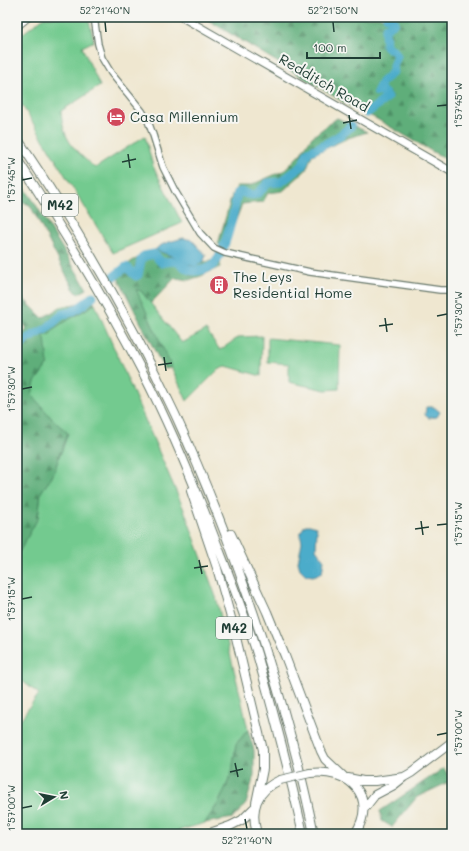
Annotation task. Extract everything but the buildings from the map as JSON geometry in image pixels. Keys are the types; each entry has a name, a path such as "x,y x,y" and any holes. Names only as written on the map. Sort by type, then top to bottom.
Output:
{"highway":[{"name":"M42","path":"17,138 114,294 175,414 216,510 250,603 276,684 294,748 314,834"},
{"name":"M42","path":"17,159 92,279 143,373 182,457 234,589 256,653 280,738 303,834"},
{"name":"M42","path":"182,457 192,494 217,568 233,624 263,750 263,769 255,806"},
{"name":"M42","path":"216,510 233,537 267,612 321,752 325,759 344,777"},
{"path":"364,809 376,795 412,773 452,742"},
{"path":"207,834 242,820 255,806 266,790 280,780 310,773 330,773 363,781 404,777"},
{"path":"344,777 353,783 362,796 364,809 360,827 355,834"},
{"path":"255,806 254,824 257,834"}],"main road":[{"path":"17,26 28,17"},
{"name":"Redditch Road","path":"182,17 452,172"}],"street":[{"path":"94,17 99,51 105,65 130,95 148,121 166,175 192,221 206,240 218,250 225,253 310,272 440,290 452,290"}],"green space":[{"path":"44,17 88,17 94,41 82,47 100,86 61,111 64,130 71,144 95,168 145,136 153,166 182,223 113,253 17,97 17,38"},
{"path":"203,17 452,17 452,163 375,118 353,108"},
{"path":"337,118 367,132 348,138 312,155 306,170 283,191 268,193 263,202 242,204 226,247 218,244 232,195 237,186 249,186 285,170 301,153 312,137"},
{"path":"17,177 33,200 87,289 78,294 73,288 30,205 25,203 17,203"},
{"path":"155,250 192,263 221,260 220,267 201,276 189,280 175,278 151,303 141,291 136,289 172,368 164,369 116,274 132,261"},
{"path":"135,289 141,291 182,343 206,330 220,350 239,337 262,336 261,376 226,366 217,371 187,401"},
{"path":"21,296 43,318 60,307 79,303 89,296 95,304 56,327 50,334 43,336 45,338 48,364 35,382 32,395 53,420 68,433 52,477 41,492 38,518 17,556 17,341 27,329 17,313 17,300"},
{"path":"95,304 185,512 216,597 248,730 236,744 232,773 219,802 205,823 167,834 17,834 17,724 39,694 17,677 17,555 38,518 41,492 52,477 68,433 53,420 31,395 35,382 48,364 42,336 50,334 56,327"},
{"path":"268,338 340,345 339,389 325,390 289,382 289,364 268,362"},
{"path":"248,730 254,750 254,776 246,804 233,818 205,823 219,802 232,773 236,744"},
{"path":"444,768 451,781 417,797 392,827 382,821 380,811"}],"water":[{"path":"183,238 192,240 206,255 204,261 195,267 180,259 155,250 164,244"},
{"path":"426,407 434,407 440,412 437,417 428,418 425,415"},
{"path":"305,525 316,527 316,549 324,560 322,573 313,576 306,575 300,569 298,562 302,542 300,533"}],"waterway":[{"path":"367,113 388,97 383,92 377,92 382,82 393,72 393,66 397,56 394,51 386,46 386,28 394,23 393,19 387,17"},
{"path":"112,278 126,267 136,276 138,275 141,260 144,256 154,254 162,263 176,261 192,271 210,267 218,258 226,241 237,193 241,192 253,195 259,192 268,183 281,182 302,166 308,152 336,138 351,126"},
{"path":"17,350 27,339 46,329 63,314 72,312 93,296"}],"place":[{"name":"Casa Millennium","path":"116,117"},
{"name":"The Leys Residential Home","path":"219,285"}]}
